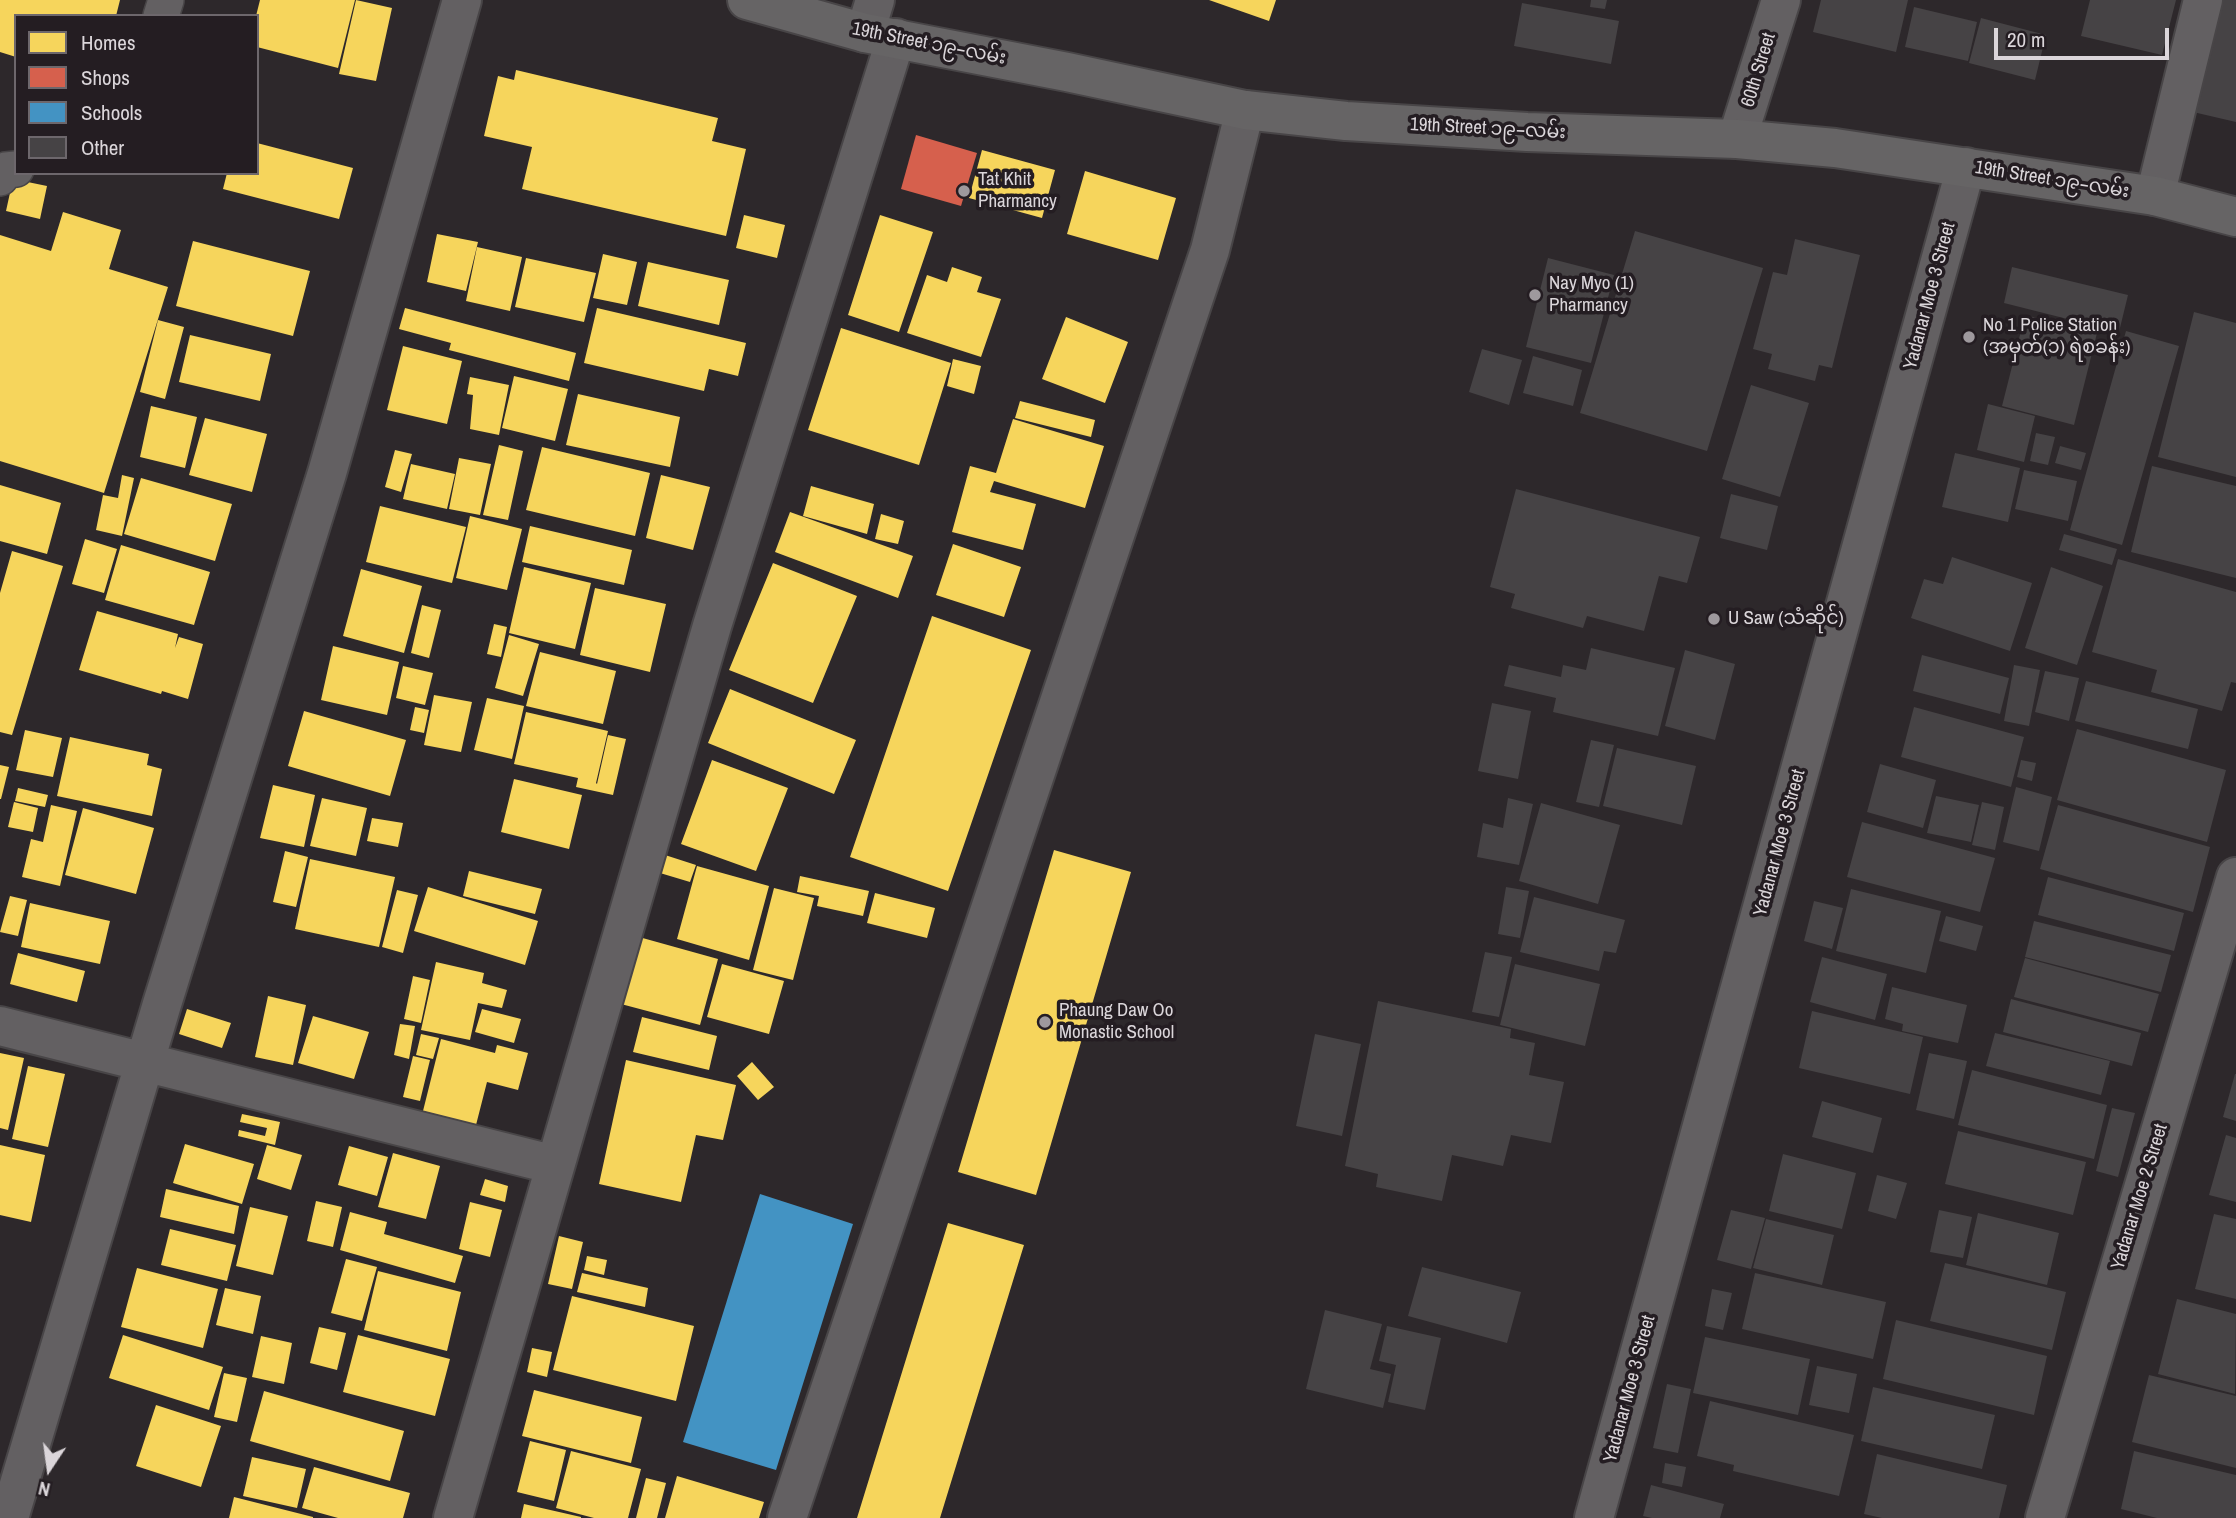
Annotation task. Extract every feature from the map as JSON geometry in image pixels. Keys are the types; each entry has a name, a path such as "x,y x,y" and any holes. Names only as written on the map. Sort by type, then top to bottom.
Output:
{"street":[{"path":"9,1518 145,1062 327,473 462,0"},
{"name":"19th Street ၁၉−လမ်း","path":"747,0 879,24 1245,110 1346,121 1527,132 1737,139 1835,148 2155,196 2236,218"},
{"name":"60th Street","path":"1737,139 1780,0"},
{"path":"2155,196 2203,0"},
{"path":"453,1518 712,626 879,24"},
{"path":"787,1518 1210,250 1245,110"},
{"name":"Yadanar Moe 3 Street","path":"1594,1518 1966,167"},
{"name":"Yadanar Moe 2 Street","path":"2045,1518 2236,877"},
{"path":"0,1026 555,1165"}],"lane":[{"path":"0,178 6,170 14,169"}],"building: Homes":[{"path":"0,0 120,0 116,14 14,14 14,56 0,52"},
{"path":"260,0 355,0 338,68 259,48 259,14 256,14"},
{"path":"356,0 392,8 376,81 339,74"},
{"path":"1209,0 1276,0 1269,21"},
{"path":"516,70 718,118 712,141 746,149 726,236 522,189 532,147 484,136 498,76 514,80"},
{"path":"259,144 353,168 339,219 223,189 226,175 259,175"},
{"path":"982,150 1055,170 1042,218 969,198"},
{"path":"1085,171 1176,198 1158,260 1067,234"},
{"path":"13,179 47,186 40,219 6,211"},
{"path":"63,212 121,230 109,269 168,287 104,493 0,461 0,235 51,251"},
{"path":"744,215 785,225 777,258 736,248"},
{"path":"880,215 933,232 899,332 848,315"},
{"path":"437,234 478,242 466,291 427,282"},
{"path":"193,241 310,271 293,336 176,306"},
{"path":"477,247 522,257 510,311 466,301"},
{"path":"603,254 637,262 627,305 593,298"},
{"path":"526,258 596,273 584,322 515,307"},
{"path":"648,262 729,280 719,325 638,306"},
{"path":"952,267 982,277 977,292 1001,299 981,357 907,333 927,275 947,282"},
{"path":"405,308 576,353 569,381 449,350 451,343 399,329"},
{"path":"597,308 746,343 738,376 709,369 704,391 584,363"},
{"path":"1066,317 1128,342 1105,403 1042,379"},
{"path":"158,320 184,327 165,399 140,392"},
{"path":"841,328 951,363 919,465 808,430"},
{"path":"190,335 271,354 260,401 179,382"},
{"path":"403,346 462,361 447,424 387,410"},
{"path":"953,359 981,366 974,394 947,386"},
{"path":"514,376 568,389 555,441 502,428"},
{"path":"470,377 509,385 499,435 470,429 473,395 467,394"},
{"path":"578,394 680,417 670,467 566,445"},
{"path":"1020,401 1095,420 1091,437 1015,418"},
{"path":"151,406 197,417 185,468 140,457"},
{"path":"205,418 267,434 252,492 189,475"},
{"path":"1013,419 1104,446 1085,508 994,481 990,492 1036,504 1023,550 952,532 970,466 996,473"},
{"path":"499,445 523,451 508,520 483,515"},
{"path":"542,447 650,473 635,536 526,510"},
{"path":"395,450 412,454 401,492 385,487"},
{"path":"459,458 491,464 480,515 449,509"},
{"path":"411,464 455,474 447,509 403,499"},
{"path":"122,475 134,478 122,536 96,530 103,495 118,498"},
{"path":"661,475 710,487 693,550 646,538"},
{"path":"141,478 232,504 215,561 124,534"},
{"path":"0,485 61,503 47,554 0,541"},
{"path":"811,486 874,504 867,534 803,516"},
{"path":"380,506 466,527 452,583 366,562"},
{"path":"790,512 913,556 898,598 775,552"},
{"path":"881,514 904,521 898,544 875,539"},
{"path":"470,516 522,529 507,590 456,578"},
{"path":"530,526 632,550 624,585 522,562"},
{"path":"85,539 117,549 104,593 72,584"},
{"path":"953,544 1021,567 1004,617 936,595"},
{"path":"121,545 210,572 194,625 105,600"},
{"path":"12,551 63,566 12,735 0,732 0,593"},
{"path":"773,563 857,596 813,703 729,670"},
{"path":"524,567 591,583 575,649 509,633"},
{"path":"361,569 422,586 404,653 343,636"},
{"path":"595,588 666,604 650,672 580,655"},
{"path":"422,605 441,610 429,658 411,653"},
{"path":"97,611 178,634 175,648 179,637 203,644 188,699 162,691 161,694 79,670"},
{"path":"932,616 1031,650 948,891 850,857"},
{"path":"494,624 507,627 501,657 487,654"},
{"path":"509,635 539,644 523,696 495,688"},
{"path":"333,646 399,662 387,715 321,700"},
{"path":"540,652 616,671 603,724 526,706"},
{"path":"403,666 433,673 425,705 396,698"},
{"path":"730,689 856,740 834,794 708,743"},
{"path":"434,695 472,702 461,752 424,745"},
{"path":"487,698 524,706 512,759 474,750"},
{"path":"415,707 429,710 424,733 410,730"},
{"path":"304,711 406,740 390,796 288,766"},
{"path":"526,712 608,731 597,784 608,735 626,739 613,795 576,787 578,778 514,764"},
{"path":"25,730 62,738 53,777 16,770"},
{"path":"70,737 149,754 147,765 162,769 152,816 57,796"},
{"path":"712,760 788,788 756,871 681,844"},
{"path":"0,765 9,767 1,799 0,799"},
{"path":"514,779 582,795 569,849 501,832"},
{"path":"273,785 315,795 304,847 260,838"},
{"path":"18,788 48,795 45,807 15,801"},
{"path":"322,798 367,808 356,856 310,846"},
{"path":"14,802 38,808 33,832 8,827"},
{"path":"51,805 77,811 60,886 22,877 31,839 43,842"},
{"path":"83,808 154,828 136,894 65,875"},
{"path":"372,818 403,823 398,847 367,841"},
{"name":"Phaung Daw Oo Monastic School","path":"1054,850 1131,872 1036,1195 958,1172"},
{"path":"285,851 308,857 296,907 273,902"},
{"path":"665,855 696,865 690,882 660,873"},
{"path":"310,859 395,877 379,947 295,929"},
{"path":"697,866 769,886 749,960 677,939"},
{"path":"469,871 542,889 535,914 463,896"},
{"path":"800,876 869,891 863,916 817,906 819,896 797,892"},
{"path":"428,887 538,921 525,965 414,931"},
{"path":"774,888 814,898 793,980 753,970"},
{"path":"397,890 418,895 403,953 382,947"},
{"path":"875,893 935,908 927,938 867,923"},
{"path":"10,896 27,900 18,936 0,932"},
{"path":"30,903 110,921 100,964 21,947"},
{"path":"639,937 718,959 700,1025 621,1004"},
{"path":"18,953 85,971 77,1002 10,984"},
{"path":"436,962 484,973 482,983 507,990 502,1008 478,1003 470,1040 421,1030"},
{"path":"722,964 784,981 769,1034 707,1017"},
{"path":"413,976 430,980 421,1023 404,1019"},
{"path":"268,996 306,1005 293,1065 255,1057"},
{"path":"187,1009 231,1023 222,1048 179,1034"},
{"path":"482,1009 521,1019 514,1043 475,1032"},
{"path":"313,1016 369,1032 354,1079 298,1063"},
{"path":"642,1017 717,1036 709,1070 633,1052"},
{"path":"400,1024 415,1026 409,1059 394,1055"},
{"path":"421,1034 439,1038 433,1059 416,1055"},
{"path":"441,1039 495,1053 497,1045 528,1053 518,1090 487,1082 476,1125 423,1111"},
{"path":"0,1053 24,1058 8,1130 0,1128"},
{"path":"413,1056 430,1060 420,1101 403,1097"},
{"path":"626,1060 736,1085 723,1140 696,1135 681,1202 599,1184"},
{"path":"752,1062 774,1087 758,1100 737,1076"},
{"path":"28,1066 65,1074 48,1147 12,1139"},
{"path":"242,1114 280,1122 275,1145 238,1136 239,1130 265,1136 267,1128 240,1122"},
{"path":"185,1144 254,1164 242,1204 173,1183"},
{"path":"0,1145 45,1155 31,1222 0,1215"},
{"path":"267,1145 302,1155 291,1190 257,1179"},
{"path":"349,1146 388,1157 377,1196 338,1185"},
{"path":"393,1153 440,1166 426,1219 378,1207"},
{"path":"485,1179 508,1186 505,1202 480,1195"},
{"path":"166,1189 239,1206 234,1234 160,1217"},
{"path":"316,1201 342,1207 333,1247 307,1241"},
{"path":"470,1202 502,1210 490,1257 459,1249"},
{"path":"250,1207 288,1216 273,1275 236,1266"},
{"path":"350,1212 387,1222 384,1234 463,1256 455,1283 340,1250"},
{"path":"948,1223 1024,1245 940,1518 857,1518"},
{"path":"170,1229 236,1245 227,1281 161,1265"},
{"path":"559,1236 583,1242 572,1289 548,1284"},
{"path":"587,1256 607,1260 604,1275 584,1270"},
{"path":"346,1259 377,1267 362,1321 331,1313"},
{"path":"137,1268 218,1289 203,1348 121,1327"},
{"path":"378,1271 461,1292 447,1351 364,1330"},
{"path":"582,1273 648,1288 645,1307 577,1292"},
{"path":"225,1288 261,1296 253,1334 216,1325"},
{"path":"572,1296 694,1326 676,1401 553,1370"},
{"path":"319,1327 346,1333 337,1370 310,1363"},
{"path":"123,1335 223,1367 209,1410 109,1378"},
{"path":"358,1335 450,1359 435,1416 343,1392"},
{"path":"261,1336 292,1343 284,1384 252,1377"},
{"path":"532,1348 552,1352 547,1377 527,1372"},
{"path":"224,1373 247,1378 237,1422 214,1417"},
{"path":"534,1390 642,1417 631,1463 522,1436"},
{"path":"264,1391 404,1431 390,1481 250,1441"},
{"path":"156,1405 221,1426 201,1487 136,1466"},
{"path":"530,1441 566,1450 554,1501 517,1492"},
{"path":"571,1451 641,1469 628,1518 594,1518 556,1508"},
{"path":"252,1457 306,1469 297,1508 243,1496"},
{"path":"314,1467 410,1493 403,1518 338,1518 302,1508"},
{"path":"677,1476 764,1502 759,1518 665,1518"},
{"path":"646,1478 666,1483 657,1518 636,1518"},
{"path":"234,1497 313,1517 313,1518 229,1518"},
{"path":"524,1504 581,1517 581,1518 521,1518"}],"building: Shops":[{"path":"916,135 977,153 961,206 901,189"}],"building: Schools":[{"path":"760,1194 853,1224 776,1470 683,1442"}],"building: Other":[{"path":"1591,0 1607,0 1605,9 1590,7"},
{"path":"1821,0 1908,0 1896,52 1813,32"},
{"path":"2090,0 2176,0 2162,55 2081,36"},
{"path":"2218,0 2236,0 2236,122 2193,112"},
{"path":"1522,3 1619,21 1611,64 1514,46"},
{"path":"1914,7 1977,22 1968,61 1905,47"},
{"path":"1981,18 2046,35 2035,80 1969,63"},
{"path":"1635,231 1763,268 1707,451 1580,413"},
{"path":"1795,239 1860,255 1832,368 1819,365 1815,381 1768,369 1772,354 1753,349 1773,272 1787,275"},
{"path":"1548,258 1614,275 1591,363 1526,347"},
{"path":"2012,267 2128,295 2119,332 2004,303"},
{"path":"2194,312 2236,323 2236,477 2158,457"},
{"path":"2025,315 2097,333 2074,425 2002,406"},
{"path":"2126,331 2179,346 2122,545 2070,530"},
{"path":"1482,349 1522,360 1509,405 1469,392"},
{"path":"1533,356 1582,370 1573,406 1523,393"},
{"path":"1751,385 1809,403 1780,497 1722,479"},
{"path":"1988,404 2035,416 2024,462 1977,450"},
{"path":"2036,433 2055,437 2048,465 2030,461"},
{"path":"2060,446 2086,453 2081,470 2055,463"},
{"path":"1955,453 2020,468 2008,522 1942,507"},
{"path":"2152,466 2236,486 2236,578 2131,552"},
{"path":"2024,470 2077,481 2068,521 2015,509"},
{"path":"1516,489 1700,537 1687,583 1659,576 1644,631 1587,616 1583,628 1511,608 1515,594 1490,587"},
{"path":"1731,494 1778,506 1767,550 1720,538"},
{"path":"2064,534 2117,549 2112,565 2059,550"},
{"path":"1952,557 2032,583 2010,651 1911,618 1924,579 1943,584"},
{"path":"2118,559 2236,592 2236,683 2231,682 2222,711 2151,692 2157,670 2092,652"},
{"path":"2051,567 2103,586 2077,665 2025,648"},
{"path":"1591,648 1675,668 1658,736 1553,712 1556,698 1504,686 1509,665 1561,677 1563,665 1586,670"},
{"path":"1685,650 1735,664 1715,740 1665,726"},
{"path":"1922,655 2009,678 2000,714 1913,691"},
{"path":"2014,665 2040,670 2029,726 2004,721"},
{"path":"2045,671 2079,678 2069,721 2035,712"},
{"path":"2086,681 2198,709 2188,749 2075,721"},
{"path":"1492,703 1531,711 1518,779 1478,771"},
{"path":"1914,707 2024,737 2011,787 1901,757"},
{"path":"2077,729 2226,770 2207,842 2057,800"},
{"path":"1591,740 1614,745 1599,807 1576,802"},
{"path":"1617,748 1696,766 1682,825 1603,806"},
{"path":"2021,760 2036,763 2032,781 2017,777"},
{"path":"1880,764 1936,780 1923,828 1867,812"},
{"path":"2016,787 2052,797 2039,851 2003,842"},
{"path":"1936,796 1979,805 1971,842 1927,833"},
{"path":"1508,798 1533,804 1519,865 1477,857 1483,823 1503,828"},
{"path":"1982,802 2004,807 1995,850 1972,845"},
{"path":"1541,803 1620,825 1598,904 1519,881"},
{"path":"2058,805 2210,847 2193,912 2040,869"},
{"path":"1862,822 1995,858 1980,912 1847,877"},
{"path":"2048,877 2184,913 2174,951 2038,915"},
{"path":"1506,887 1529,891 1520,938 1498,934"},
{"path":"1851,889 1941,911 1926,973 1836,951"},
{"path":"1534,897 1625,920 1616,953 1604,951 1599,971 1520,952"},
{"path":"1814,901 1843,908 1832,949 1804,941"},
{"path":"1946,916 1983,926 1976,951 1939,941"},
{"path":"2034,921 2171,955 2161,992 2025,957"},
{"path":"1485,952 1512,957 1499,1017 1472,1012"},
{"path":"1822,957 1887,974 1875,1020 1810,1002"},
{"path":"2025,958 2159,994 2148,1032 2014,997"},
{"path":"1515,964 1600,984 1585,1046 1500,1025"},
{"path":"1892,987 1967,1005 1958,1043 1902,1031 1903,1024 1885,1019"},
{"path":"2011,999 2141,1033 2132,1066 2003,1032"},
{"path":"1378,1001 1511,1029 1510,1038 1535,1043 1529,1075 1564,1082 1551,1143 1511,1135 1503,1166 1452,1155 1442,1201 1376,1187 1378,1174 1345,1166"},
{"path":"1812,1011 1923,1037 1910,1094 1799,1068"},
{"path":"1995,1033 2110,1061 2101,1095 1986,1066"},
{"path":"1315,1034 1361,1044 1342,1136 1296,1126"},
{"path":"1929,1053 1967,1061 1954,1119 1916,1110"},
{"path":"1972,1070 2107,1105 2094,1159 1958,1125"},
{"path":"2236,1074 2236,1121 2223,1117"},
{"path":"1822,1101 1882,1118 1873,1153 1812,1137"},
{"path":"2112,1108 2135,1113 2118,1177 2096,1171"},
{"path":"1958,1131 2086,1162 2073,1215 1945,1184"},
{"path":"2226,1135 2236,1138 2236,1202 2209,1195"},
{"path":"1783,1154 1856,1173 1842,1229 1769,1211"},
{"path":"1877,1175 1907,1183 1896,1219 1868,1211"},
{"path":"1731,1210 1765,1218 1751,1269 1717,1260"},
{"path":"1939,1210 1972,1217 1963,1258 1930,1252"},
{"path":"1978,1213 2059,1233 2047,1285 1966,1265"},
{"path":"2214,1214 2236,1219 2236,1299 2195,1289"},
{"path":"1766,1219 1834,1235 1822,1285 1753,1268"},
{"path":"1945,1263 2066,1292 2052,1350 1930,1321"},
{"path":"1422,1267 1521,1292 1507,1343 1408,1316"},
{"path":"1755,1273 1886,1302 1873,1359 1742,1329"},
{"path":"1712,1289 1732,1293 1723,1330 1705,1326"},
{"path":"2177,1299 2236,1314 2235,1394 2158,1374"},
{"path":"1325,1310 1382,1324 1370,1369 1391,1374 1383,1408 1306,1389"},
{"path":"1896,1320 2047,1356 2034,1415 1883,1379"},
{"path":"1387,1326 1441,1338 1425,1410 1388,1402 1396,1365 1379,1361"},
{"path":"1705,1337 1810,1359 1798,1415 1693,1393"},
{"path":"1817,1366 1857,1374 1849,1413 1809,1405"},
{"path":"2149,1375 2236,1396 2236,1468 2132,1442"},
{"path":"1667,1384 1691,1389 1678,1453 1653,1448"},
{"path":"1873,1387 1995,1415 1982,1469 1861,1441"},
{"path":"1710,1401 1854,1435 1839,1496 1733,1471 1734,1465 1697,1456"},
{"path":"2134,1451 2236,1475 2236,1518 2157,1518 2121,1509"},
{"path":"1877,1454 2007,1485 1999,1518 1882,1518 1864,1514"},
{"path":"1665,1463 1686,1467 1682,1487 1662,1483"},
{"path":"1651,1485 1724,1504 1720,1518 1643,1516"}],"place":[{"name":"Tat Khit Pharmancy","path":"964,191"},
{"name":"Nay Myo (1) Pharmancy","path":"1535,295"},
{"name":"No 1 Police Station (အမှတ်(၁) ရဲစခန်း)","path":"1969,337"},
{"name":"U Saw (သံဆိုင်)","path":"1714,619"},
{"name":"Phaung Daw Oo Monastic School","path":"1045,1022"}]}
